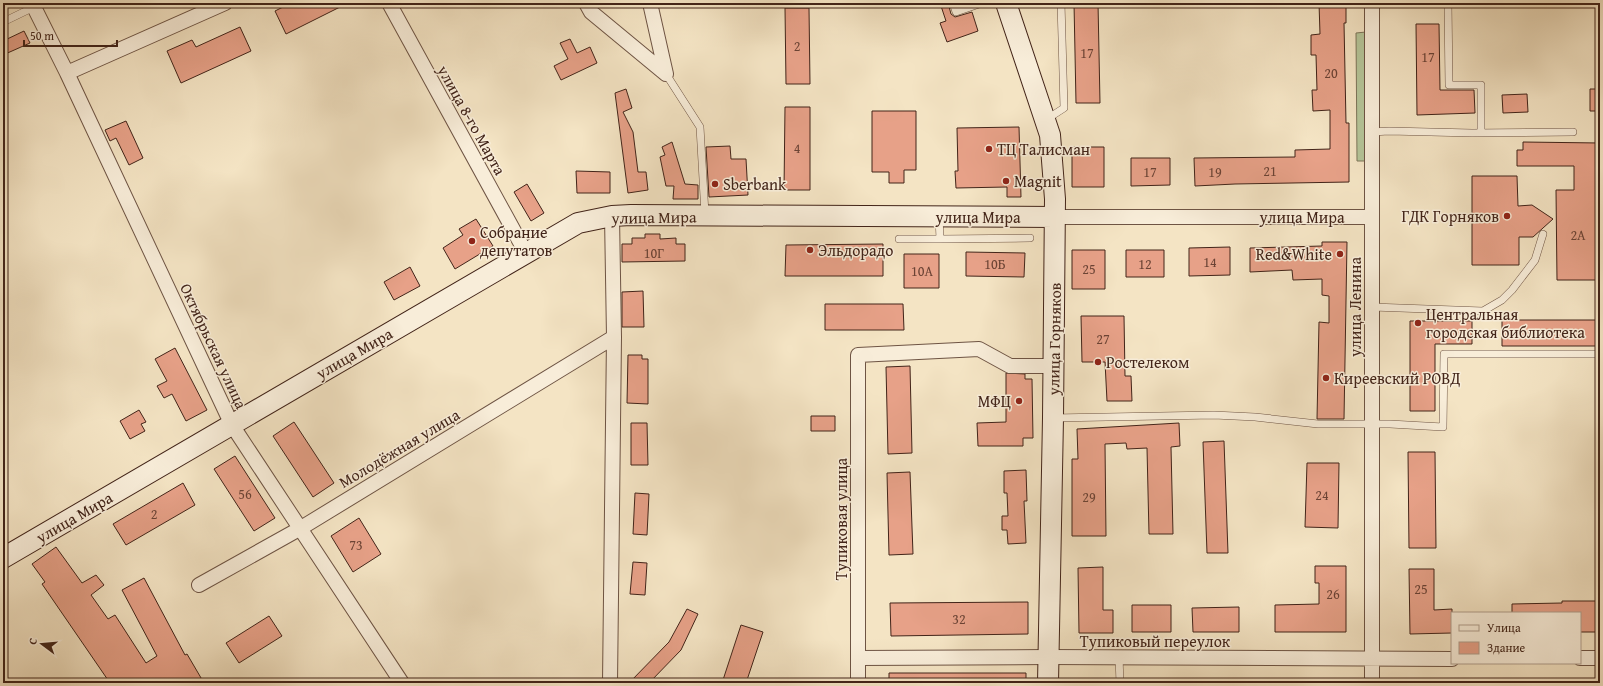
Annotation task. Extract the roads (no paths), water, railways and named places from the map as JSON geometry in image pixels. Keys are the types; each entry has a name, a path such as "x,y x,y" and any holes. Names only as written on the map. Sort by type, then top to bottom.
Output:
{"main road":[{"name":"улица Горняков","path":"1006,3 1050,135 1056,217 1048,683"},
{"name":"улица Мира","path":"3,558 578,223 612,216 631,215 1056,217"}],"street":[{"path":"67,73 225,3"},
{"name":"улица 8-го Марта","path":"389,3 526,253"},
{"path":"586,3 591,12 666,74"},
{"path":"650,3 666,74"},
{"name":"улица Ленина","path":"1372,3 1372,683"},
{"name":"Октябрьская улица","path":"33,5 67,73 232,425 402,683"},
{"path":"610,683 614,337 612,216"},
{"name":"улица Мира","path":"1056,217 1372,217"},
{"name":"Молодёжная улица","path":"198,585 301,528 614,337"},
{"name":"Тупиковая улица","path":"858,683 858,355 979,349 1010,366 1054,366"},
{"name":"Тупиковый переулок","path":"858,658 1451,658"},
{"path":"1581,658 1600,658"}],"lane":[{"path":"953,3 956,12 982,3"},
{"path":"1045,120 1064,108 1061,3"},
{"path":"1448,3 1449,85 1481,86 1481,133"},
{"path":"3,22 33,5"},
{"path":"666,74 700,126 705,216"},
{"path":"1372,132 1573,132"},
{"path":"939,217 940,239"},
{"path":"1372,307 1483,311 1502,300 1512,290 1535,260 1543,234"},
{"path":"899,239 1030,238"},
{"path":"1053,418 1214,415 1256,417 1318,424 1372,424 1443,427 1444,354 1600,354"},
{"path":"1119,658 1120,683"}],"place":[{"name":"ТЦ Талисман","path":"989,149"},
{"name":"Magnit","path":"1006,181"},
{"name":"Sberbank","path":"715,184"},
{"name":"ГДК Горняков","path":"1507,216"},
{"name":"Собрание депутатов","path":"472,241"},
{"name":"Эльдорадо","path":"810,250"},
{"name":"Red&White","path":"1340,254"},
{"name":"Центральная городская библиотека","path":"1418,323"},
{"name":"Ростелеком","path":"1098,362"},
{"name":"Киреевский РОВД","path":"1326,378"},
{"name":"МФЦ","path":"1019,401"}]}
